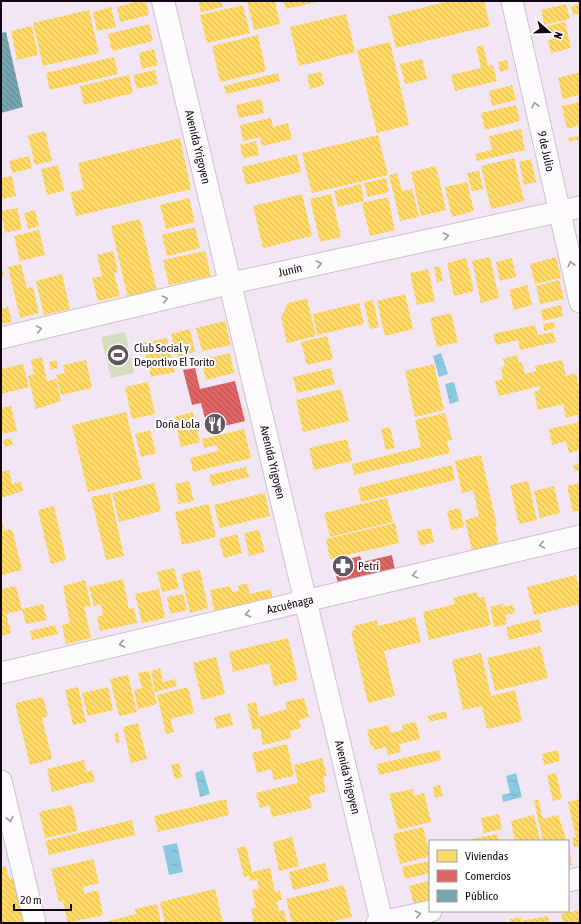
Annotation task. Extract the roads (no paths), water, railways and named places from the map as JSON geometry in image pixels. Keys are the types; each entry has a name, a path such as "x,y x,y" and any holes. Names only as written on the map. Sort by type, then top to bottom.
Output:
{"main road":[{"name":"Avenida Yrigoyen","path":"164,1 307,600 380,923"}],"street":[{"name":"9 de Julio","path":"512,1 580,302"},
{"name":"Junín","path":"1,338 232,283 580,207"},
{"name":"Azcuénaga","path":"1,673 580,536"},
{"path":"1,781 35,923"},
{"path":"569,881 580,878"},
{"path":"380,923 429,911"}],"water":[{"path":"441,353 448,374 439,377 433,356"},
{"path":"454,382 459,401 450,404 445,384"},
{"path":"203,770 210,794 200,797 195,773"},
{"path":"516,773 522,797 503,802 502,795 510,793 506,776"},
{"path":"177,843 183,872 169,875 163,846"}],"place":[{"name":"Club Social y Deportivo El Torito","path":"118,355"},
{"name":"Doña Lola","path":"215,424"},
{"name":"Petri","path":"343,566"}]}
